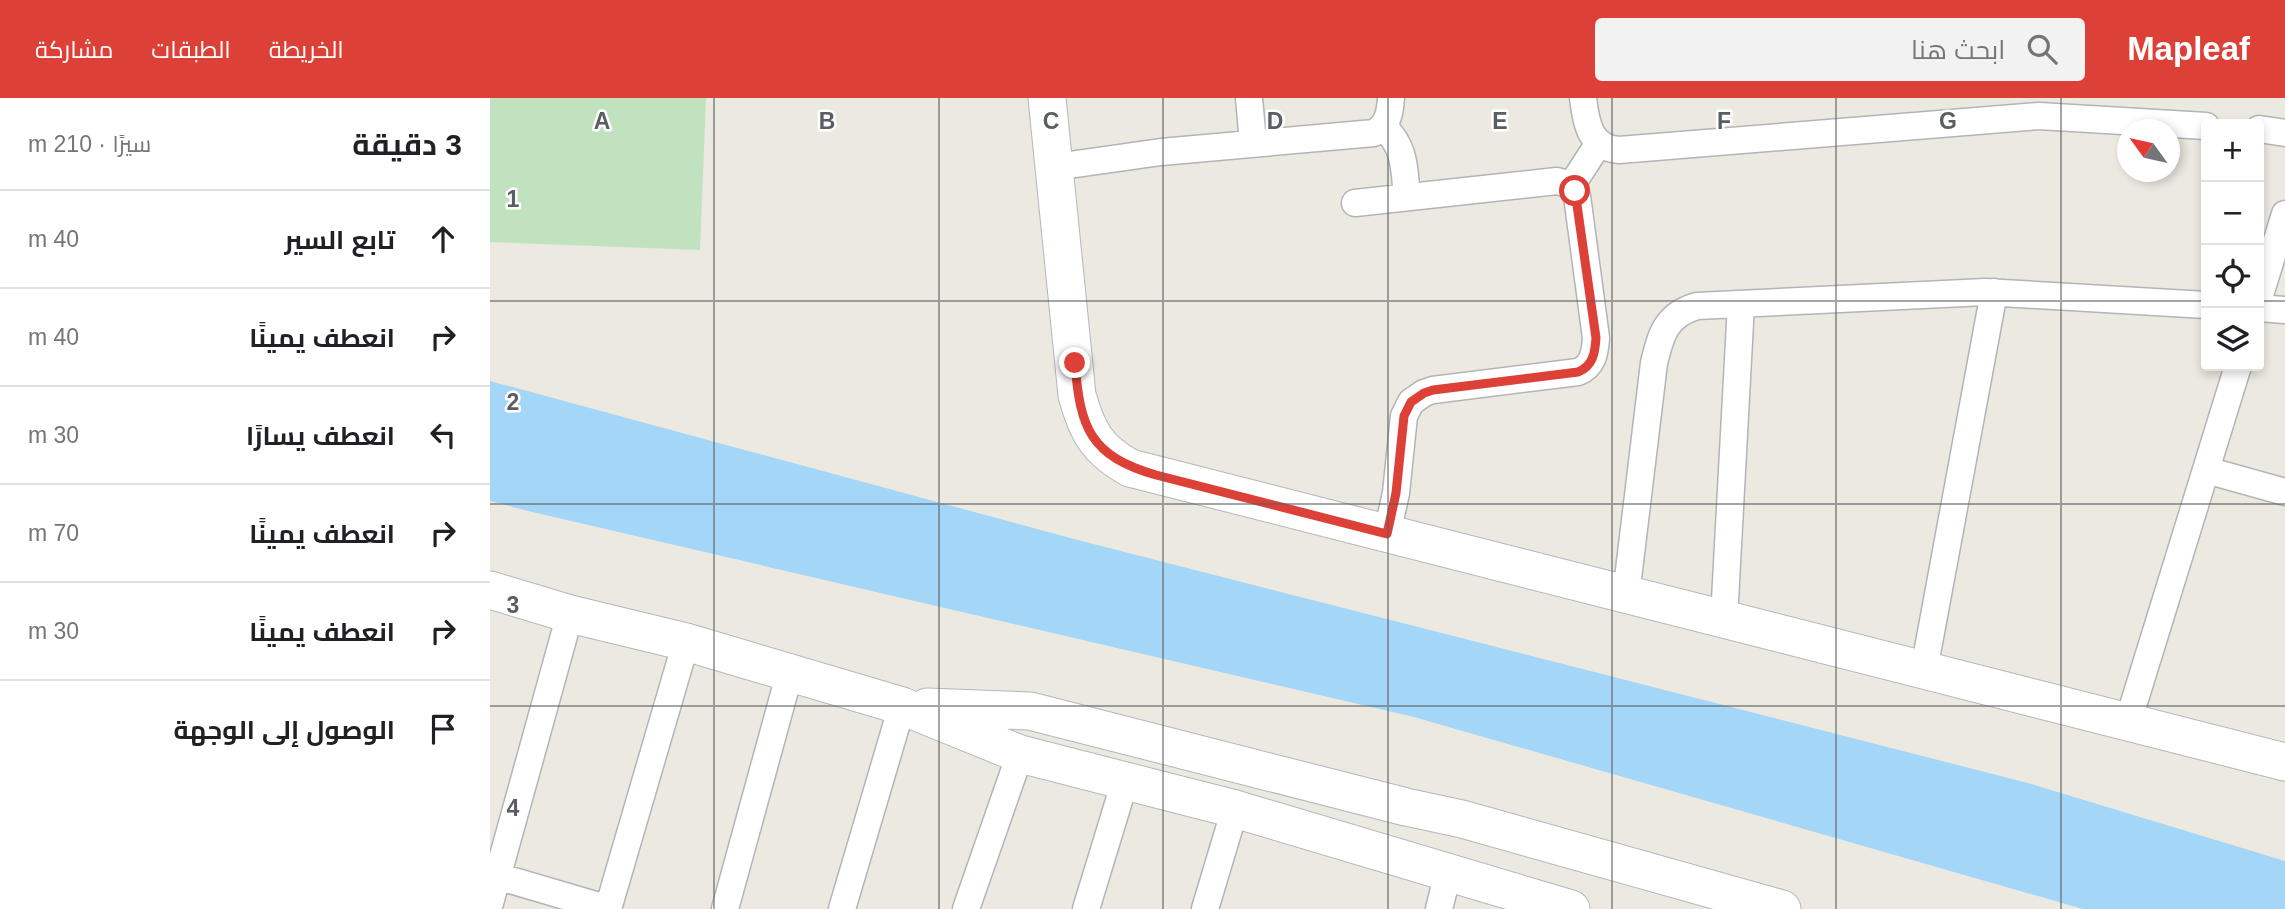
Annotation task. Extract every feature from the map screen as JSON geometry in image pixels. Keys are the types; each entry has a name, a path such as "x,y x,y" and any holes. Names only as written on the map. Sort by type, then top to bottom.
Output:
{"street":[{"path":"1047,98 1077,395 1084,421 1095,441 1113,458 1130,468 2285,762"},
{"path":"1249,98 1253,143"},
{"path":"1055,167 1161,152 1374,133 1384,126 1391,98"},
{"path":"1583,98 1589,129 1594,139 1611,150 2039,116 2201,126"},
{"path":"1384,126 1402,150 1407,197"},
{"path":"2264,130 2285,133"},
{"path":"1571,186 1599,144"},
{"path":"1355,203 1557,181 1571,186 1577,196 1596,338 1592,361 1584,370 1433,390 1411,402 1404,416 1396,493 1387,534"},
{"path":"2264,282 2285,214"},
{"path":"1626,595 1654,363 1660,339 1677,314 1686,309 1697,306 1994,292 2201,304"},
{"path":"1924,670 1994,292"},
{"path":"1724,619 1741,304"},
{"path":"2264,308 2285,310"},
{"path":"2128,722 2236,371"},
{"path":"2206,470 2285,492"},
{"path":"490,590 570,614 687,642 902,706 1020,754 1235,809 1566,908"},
{"path":"490,904 494,875 570,614"},
{"path":"494,875 609,909 687,642"},
{"path":"725,909 790,672"},
{"path":"842,909 902,706"},
{"path":"902,706 1030,711 1462,819 1782,909"},
{"path":"966,909 1020,754"},
{"path":"1086,909 1125,781"},
{"path":"1205,909 1235,809"},
{"path":"1439,909 1448,873"}],"green space":[{"path":"490,98 706,98 700,250 490,242"}],"water":[{"path":"490,381 1074,539 2028,783 2285,861 2285,909 2083,909 1414,717 490,501"}],"route":[{"path":"1075,363 1077,395 1084,421 1095,441 1113,458 1130,468 1387,534 1396,493 1404,416 1411,402 1433,390 1578,372 1584,370 1592,361 1596,338 1575,191"}]}
